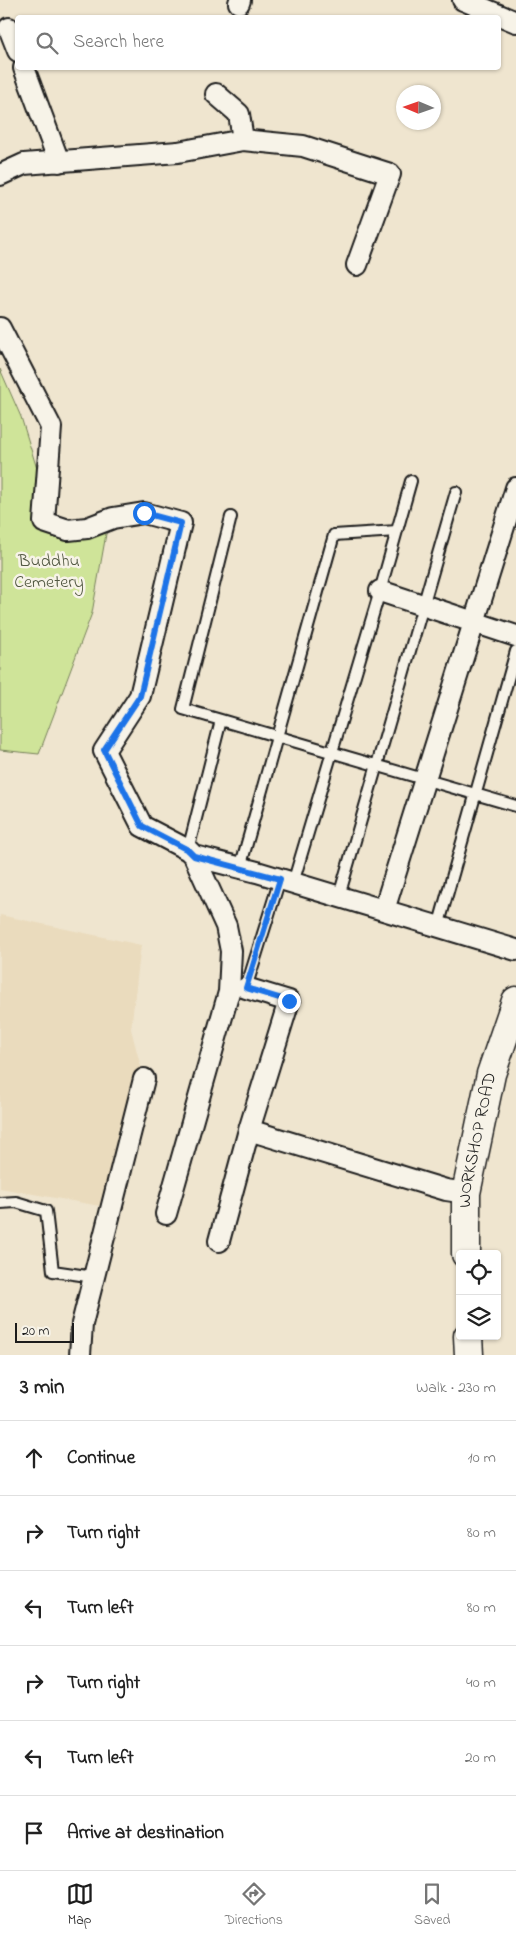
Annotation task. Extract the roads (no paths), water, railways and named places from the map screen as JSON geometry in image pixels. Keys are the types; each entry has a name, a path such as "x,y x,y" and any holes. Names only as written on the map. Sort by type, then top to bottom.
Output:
{"main road":[{"name":"WORKSHOP ROAD","path":"466,1250 466,1193 491,1074 516,1001"},
{"path":"468,1340 468,1355"}],"street":[{"path":"463,0 499,15"},
{"path":"501,16 516,22"},
{"path":"9,28 15,43"},
{"path":"25,70 59,162"},
{"path":"216,94 239,114 243,140"},
{"path":"0,174 24,164 178,152 243,140 302,146 390,174 357,265"},
{"path":"0,328 51,427 44,522 68,530 87,528 113,518 144,513 181,523 140,696 104,750 142,826 191,853 516,950"},
{"path":"384,910 516,488"},
{"path":"380,591 516,636"},
{"path":"166,1214 229,992 231,951 226,926 191,853"},
{"path":"219,1241 249,1130 289,1001 246,988"},
{"path":"80,1355 82,1324 144,1079"},
{"path":"249,1130 446,1190 466,1193"}],"lane":[{"path":"246,988 287,881 332,753 411,481"},
{"path":"339,896 456,492"},
{"path":"231,517 183,709 516,806"},
{"path":"240,868 334,535 397,531"},
{"path":"438,927 516,651"},
{"path":"191,853 221,720"},
{"path":"0,1203 16,1202 46,1211 53,1271 94,1277"}],"park label":[{"name":"Buddhu Cemetery","path":"49,572"}]}
